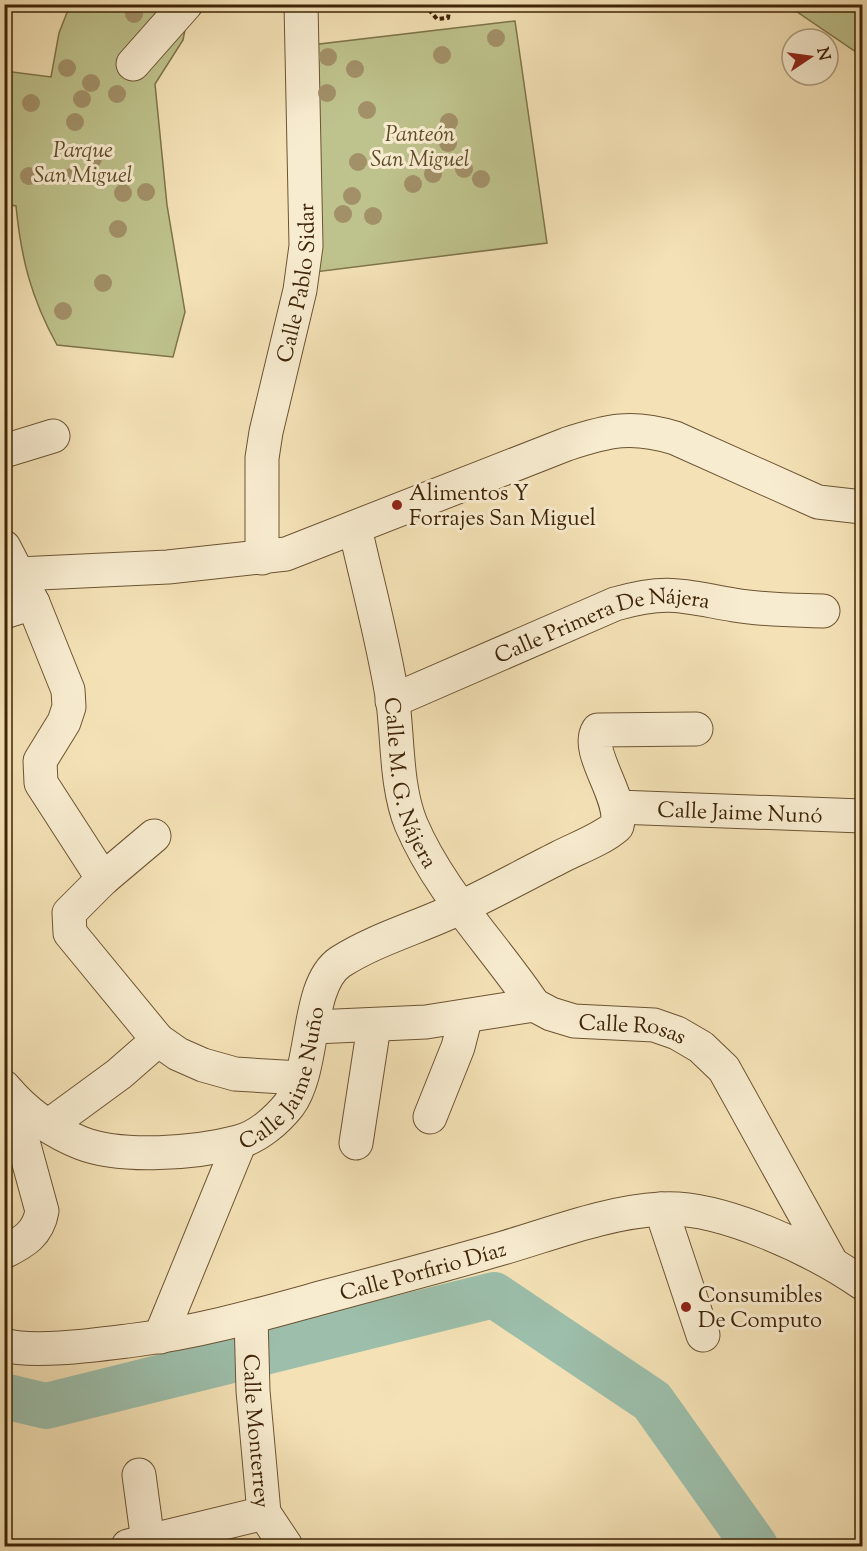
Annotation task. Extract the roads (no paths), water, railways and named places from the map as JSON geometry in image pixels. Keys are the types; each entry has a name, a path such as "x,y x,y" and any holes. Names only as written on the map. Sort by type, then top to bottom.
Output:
{"street":[{"path":"133,64 186,4"},
{"name":"Calle Pablo Sidar","path":"262,558 260,488 263,449 300,290 306,246 301,4"},
{"path":"103,879 41,783 40,761 64,722 69,707 68,690 15,584 262,558 307,547 567,444 624,429 651,431 675,438 818,502 862,507"},
{"path":"4,451 53,436"},
{"name":"Calle M. G. Nájera","path":"355,528 392,701 404,797 411,823 459,908 486,937 534,1005"},
{"name":"Calle Primera De Nájera","path":"392,701 615,604 640,597 666,593 692,595 734,605 823,611"},
{"path":"617,807 595,744 598,730 696,729"},
{"name":"Calle Jaime Nuño","path":"7,1091 29,1113 48,1126 82,1143 132,1153 155,1153 240,1142 273,1122 290,1103 300,1078 314,1027 320,990 328,973 339,963 459,908 611,831 617,826 619,818 617,807"},
{"name":"Calle Jaime Nunó","path":"617,807 862,816"},
{"path":"154,836 103,879 69,913 70,933 158,1040 178,1054 225,1071 300,1078"},
{"path":"314,1027 374,1026 466,1016 534,1005"},
{"name":"Calle Rosas","path":"534,1005 551,1014 574,1021 654,1025 677,1033 701,1047 724,1069 742,1098 831,1262"},
{"path":"430,1117 458,1047 466,1016"},
{"path":"356,1143 374,1026"},
{"path":"48,1126 75,1104 120,1074 158,1040"},
{"path":"4,1252 33,1236 40,1224 42,1211 7,1091"},
{"path":"160,1337 240,1142"},
{"path":"662,1209 703,1335"},
{"name":"Calle Porfirio Díaz","path":"4,1345 14,1348 39,1347 160,1337 251,1317 585,1224 662,1209 690,1210 760,1231 831,1262 862,1282"},
{"name":"Calle Monterrey","path":"138,1544 245,1527 253,1391 251,1317"},
{"path":"138,1544 139,1475"},
{"path":"245,1527 286,1546"}],"waterway":[{"path":"4,1396 46,1406 494,1295 652,1401 755,1546"}],"place":[{"name":"Alimentos Y Forrajes San Miguel","path":"397,505"},
{"name":"Consumibles De Computo","path":"686,1307"}],"park label":[{"name":"Panteón San Miguel","path":"420,146"},
{"name":"Parque San Miguel","path":"83,162"}]}
